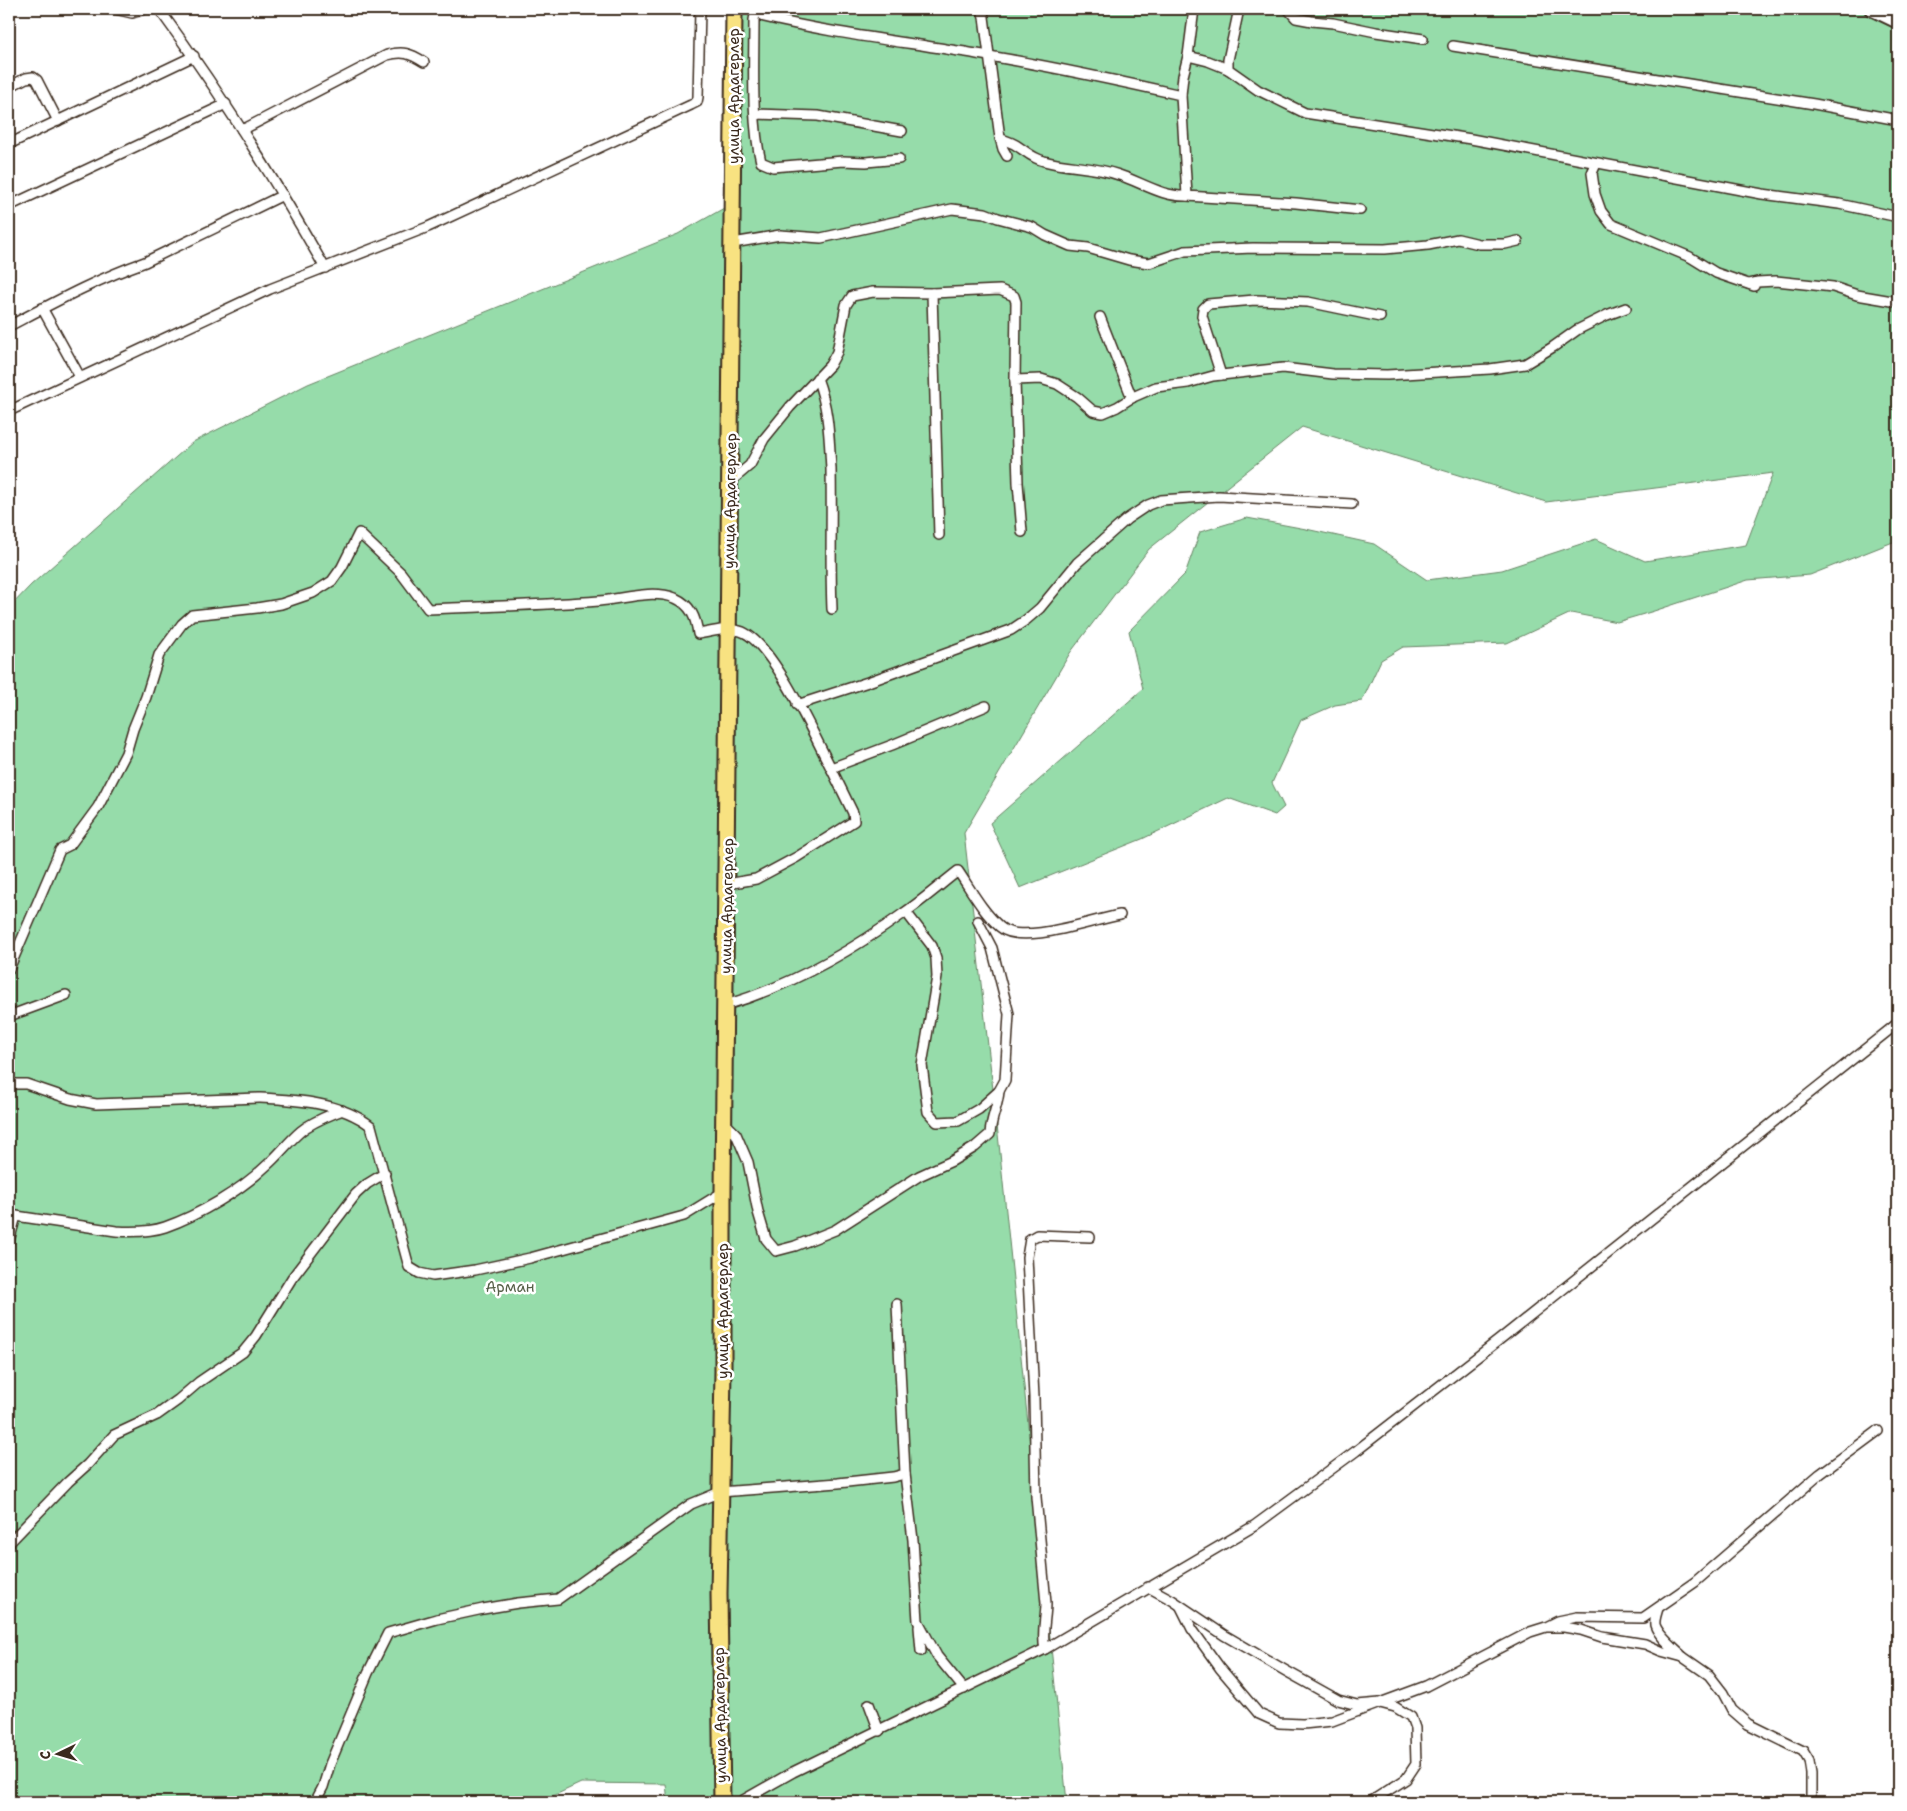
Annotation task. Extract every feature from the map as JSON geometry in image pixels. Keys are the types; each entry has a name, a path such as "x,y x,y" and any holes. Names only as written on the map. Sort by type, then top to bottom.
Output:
{"main road":[{"name":"улица Ардагерлер","path":"722,1802 719,1594 723,1371 734,9"}],"street":[{"path":"115,9 132,13 144,9"},
{"path":"158,9 194,56 226,104 283,195 325,268"},
{"path":"9,411 270,289 436,223 691,106 698,98 700,9"},
{"path":"758,9 764,17 806,27 989,56 1092,75 1182,95"},
{"path":"758,9 754,20 756,114 758,150 761,162 773,167 899,159"},
{"path":"982,9 1000,138 1003,150 1007,156"},
{"path":"1187,196 1182,95 1183,76 1188,56 1194,9"},
{"path":"1228,69 1228,60 1239,9"},
{"path":"1288,9 1296,18 1423,39"},
{"path":"1871,9 1898,22"},
{"path":"1453,46 1814,104 1898,120"},
{"path":"242,130 387,55 399,52 413,55 424,62"},
{"path":"9,144 194,56"},
{"path":"1188,56 1228,69 1258,90 1305,113 1470,139 1762,194 1840,204 1898,217"},
{"path":"9,87 33,77 37,80 58,121"},
{"path":"9,206 226,104"},
{"path":"756,114 818,116 902,131"},
{"path":"1000,138 1042,161 1110,172 1178,197 1296,203 1360,210"},
{"path":"1596,164 1592,173 1596,194 1601,211 1611,224 1690,258 1716,273 1752,285 1757,282 1776,281 1833,287 1898,302"},
{"path":"9,326 121,270 145,262 283,195"},
{"path":"733,243 780,235 821,238 952,208 985,213 1032,226 1045,235 1070,246 1088,248 1129,260 1149,263 1185,251 1253,248 1385,249 1458,240 1478,244 1518,242"},
{"path":"730,482 750,465 764,439 790,407 830,365 837,352 846,305 852,296 873,292 932,293 1000,290 1014,296 1016,302 1015,380 1018,483 1022,532"},
{"path":"932,293 939,534"},
{"path":"1221,375 1202,316 1203,309 1208,304 1255,300 1308,302 1380,317"},
{"path":"42,308 80,378"},
{"path":"1015,380 1041,380 1057,384 1077,397 1093,411 1103,413 1156,387 1188,383 1221,375 1284,368 1333,374 1436,373 1518,365 1525,364 1576,330 1626,308"},
{"path":"1100,317 1132,398"},
{"path":"817,378 825,398 829,424 832,510 832,608"},
{"path":"797,705 868,682 1011,630 1040,608 1077,563 1127,519 1148,505 1160,500 1219,496 1352,504"},
{"path":"9,969 60,850 70,845 98,807 126,752 159,655 182,624 192,615 281,604 313,593 332,581 342,567 359,533 401,573 428,608 562,604 656,595 673,598 684,603 694,617 698,634 729,629 742,631 759,643 789,687 853,813 854,821 797,857 756,879 727,884"},
{"path":"831,768 986,706"},
{"path":"726,1004 758,995 804,974 906,912 958,871 974,897 1001,928 1027,935 1120,915"},
{"path":"906,912 932,946 936,958 937,977 922,1065 928,1112 938,1122 958,1120 978,1109 999,1091 1005,1080 1009,1014 992,948 978,921"},
{"path":"9,1016 66,995"},
{"path":"740,1802 793,1772 1045,1649 1254,1526 1312,1484 1498,1340 1898,1023"},
{"path":"9,1084 26,1084 70,1099 96,1104 260,1098 344,1110 358,1116 371,1126 409,1267 419,1273 433,1276 512,1262 654,1226 684,1216 723,1192"},
{"path":"724,1122 736,1134 748,1162 758,1212 766,1239 776,1251 795,1246 835,1230 919,1176 952,1161 976,1147 990,1134 992,1118 998,1106 999,1091"},
{"path":"9,1241 12,1215 116,1231 130,1232 164,1227 196,1213 232,1193 265,1168 301,1131 326,1116 344,1110"},
{"path":"9,1543 88,1464 114,1434 157,1415 199,1382 243,1352 256,1336 292,1278 356,1194 367,1184 385,1173"},
{"path":"1045,1649 1042,1639 1046,1619 1046,1603 1036,1497 1028,1247 1030,1239 1037,1236 1090,1237"},
{"path":"896,1304 905,1474 913,1540 921,1651"},
{"path":"1179,1604 1192,1628 1220,1668 1259,1714 1279,1722 1303,1724 1332,1721 1426,1686 1530,1632 1558,1621 1577,1617 1644,1618 1695,1582 1820,1474 1878,1431"},
{"path":"315,1802 323,1787 330,1764 368,1673 388,1633 429,1621 483,1609 558,1598 691,1504 720,1492 893,1477 905,1474"},
{"path":"1148,1587 1179,1604 1245,1647 1338,1700 1357,1705 1380,1703 1395,1707 1411,1717 1415,1728 1416,1764 1406,1779 1370,1802"},
{"path":"1658,1608 1655,1618 1656,1625 1665,1639 1683,1657 1709,1675 1723,1693 1732,1710 1748,1724 1804,1751 1809,1761 1811,1773 1811,1802"},
{"path":"918,1622 937,1656 964,1689"},
{"path":"1543,1628 1564,1627 1581,1630 1602,1637 1645,1644 1683,1657"},
{"path":"869,1704 879,1731"}],"green space":[{"name":"Арман","path":"734,9 1898,9 1898,540 1810,575 1748,580 1617,622 1571,613 1507,643 1403,647 1381,660 1362,701 1335,705 1301,720 1272,783 1284,807 1275,815 1228,798 1142,839 1020,888 990,823 1143,689 1129,631 1185,574 1200,532 1247,518 1306,529 1374,544 1427,580 1502,570 1596,539 1645,561 1746,545 1773,473 1546,502 1302,427 1149,549 1070,653 964,833 998,1134 1067,1802 668,1802 666,1784 581,1783 540,1802 9,1802 9,608 31,585 193,442 308,384 678,234 733,203"}]}
